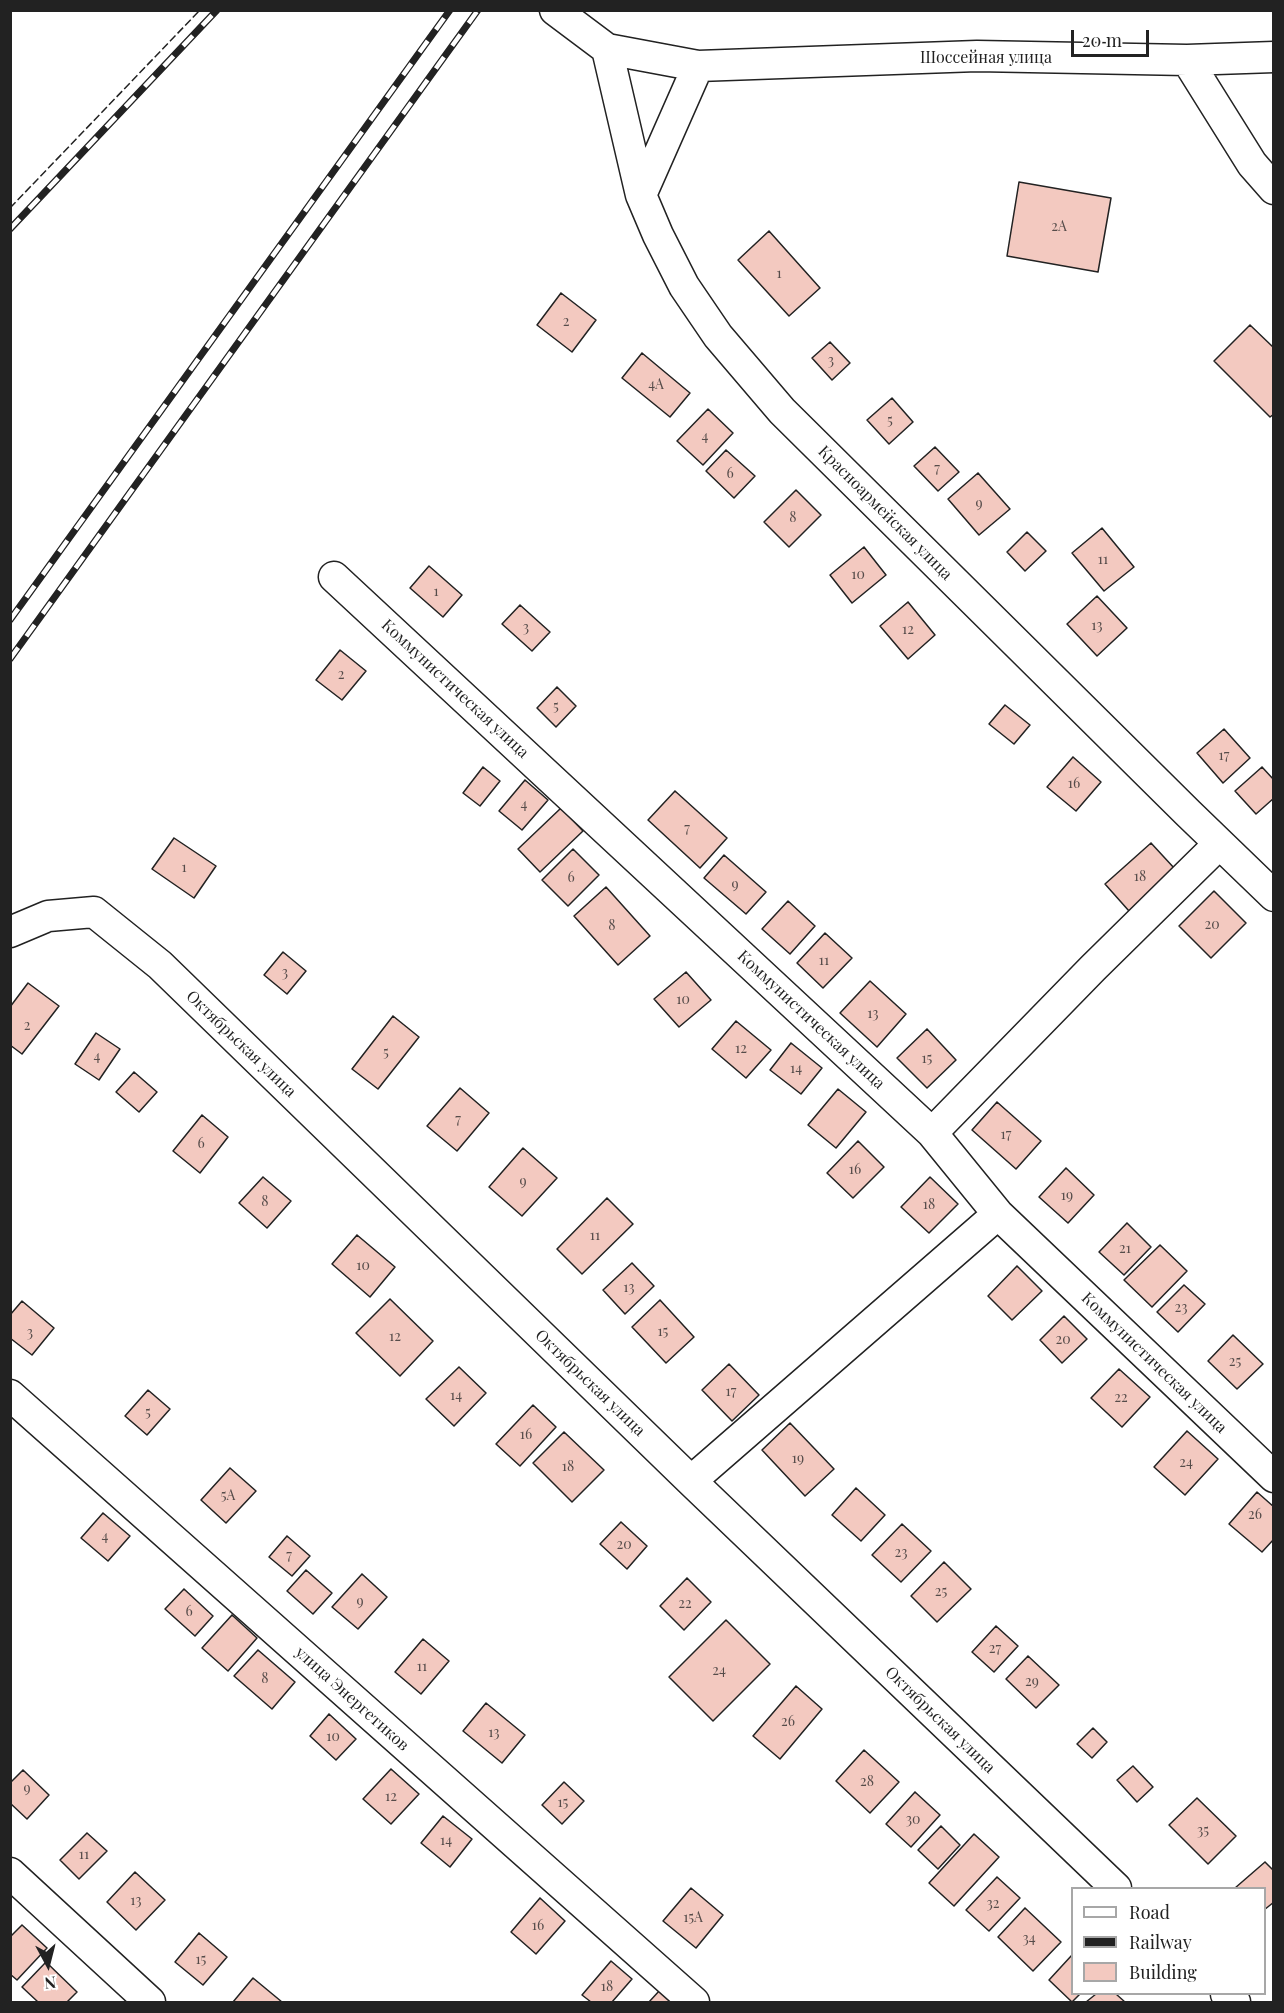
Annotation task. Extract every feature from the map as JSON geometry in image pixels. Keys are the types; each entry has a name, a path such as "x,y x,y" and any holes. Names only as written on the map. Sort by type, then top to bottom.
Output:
{"street":[{"path":"555,10 607,49"},
{"name":"Шоссейная улица","path":"607,49 698,66 977,56 1187,60 1274,57"},
{"name":"Красноармейская улица","path":"607,49 641,195 684,286 718,336 782,411 1274,896"},
{"path":"1187,60 1252,164 1274,189"},
{"path":"641,195 698,66"},
{"name":"Коммунистическая улица","path":"334,577 932,1133 998,1214 1274,1477"},
{"path":"932,1133 1093,968 1219,844"},
{"name":"Октябрьская улица","path":"10,932 48,916 94,912 160,965 691,1481 1115,1887"},
{"path":"691,1481 998,1214"},
{"name":"улица Энергетиков","path":"10,1395 694,2002"},
{"path":"10,1873 150,2002"}],"building":[{"path":"1019,182 1111,198 1098,272 1007,256"},
{"path":"769,231 820,288 789,316 738,260"},
{"path":"561,293 596,320 572,352 537,325"},
{"path":"1250,325 1274,348 1274,414 1270,417 1214,361"},
{"path":"830,342 850,363 832,380 812,358"},
{"path":"642,353 690,393 670,417 622,378"},
{"path":"892,398 913,422 889,444 867,420"},
{"path":"708,409 733,433 703,465 677,441"},
{"path":"935,447 959,472 938,491 914,466"},
{"path":"726,450 755,476 734,498 706,471"},
{"path":"978,473 1010,509 979,535 948,499"},
{"path":"796,490 821,515 789,547 764,522"},
{"path":"1102,528 1134,567 1104,591 1072,553"},
{"path":"1027,532 1046,551 1025,571 1007,552"},
{"path":"864,547 886,575 852,603 830,575"},
{"path":"429,566 462,595 443,617 410,588"},
{"path":"1097,596 1127,628 1097,656 1067,624"},
{"path":"908,602 935,635 908,659 880,626"},
{"path":"520,605 550,632 532,651 502,624"},
{"path":"340,650 366,671 342,700 316,680"},
{"path":"557,687 576,706 556,727 537,708"},
{"path":"1005,705 1030,725 1014,744 989,724"},
{"path":"1224,729 1250,758 1223,783 1197,753"},
{"path":"1073,757 1101,782 1076,811 1047,787"},
{"path":"483,767 500,781 480,806 463,793"},
{"path":"1262,767 1274,780 1274,798 1256,814 1235,791"},
{"path":"525,780 548,800 522,830 499,811"},
{"path":"675,791 727,838 700,868 648,820"},
{"path":"561,808 583,831 540,872 518,849"},
{"path":"174,838 216,866 194,898 152,869"},
{"path":"1151,843 1175,869 1129,911 1105,884"},
{"path":"573,849 599,875 568,906 542,880"},
{"path":"724,855 766,892 746,914 704,878"},
{"path":"606,887 650,936 618,965 574,916"},
{"path":"1214,891 1246,923 1211,958 1179,926"},
{"path":"788,901 815,926 790,954 762,929"},
{"path":"825,933 852,958 823,988 797,963"},
{"path":"283,952 306,971 287,994 264,975"},
{"path":"686,972 711,1000 679,1027 654,999"},
{"path":"870,981 906,1014 877,1047 840,1013"},
{"path":"28,983 59,1006 22,1054 10,1045 10,1007"},
{"path":"393,1016 419,1037 378,1089 352,1069"},
{"path":"736,1021 771,1050 746,1078 712,1049"},
{"path":"927,1029 956,1060 927,1088 897,1058"},
{"path":"96,1033 120,1049 99,1080 75,1064"},
{"path":"791,1043 822,1068 801,1094 770,1070"},
{"path":"134,1072 157,1092 139,1112 116,1092"},
{"path":"460,1088 489,1113 457,1151 427,1126"},
{"path":"838,1089 866,1112 836,1148 808,1125"},
{"path":"997,1102 1041,1141 1016,1169 972,1130"},
{"path":"202,1115 228,1137 200,1173 173,1151"},
{"path":"858,1141 884,1167 853,1198 827,1173"},
{"path":"523,1148 557,1178 522,1216 489,1187"},
{"path":"1066,1168 1094,1195 1068,1223 1039,1197"},
{"path":"263,1177 291,1201 267,1228 239,1203"},
{"path":"930,1177 958,1204 929,1233 901,1207"},
{"path":"607,1198 633,1224 582,1274 557,1249"},
{"path":"1127,1223 1151,1247 1124,1275 1099,1252"},
{"path":"357,1235 395,1267 370,1297 332,1264"},
{"path":"1160,1245 1187,1271 1152,1307 1124,1280"},
{"path":"632,1263 654,1286 625,1314 603,1290"},
{"path":"1017,1266 1042,1291 1012,1320 988,1296"},
{"path":"1184,1285 1205,1304 1178,1332 1157,1312"},
{"path":"390,1299 433,1341 400,1376 356,1333"},
{"path":"660,1300 694,1337 666,1363 632,1327"},
{"path":"22,1301 54,1328 32,1355 10,1338 10,1315"},
{"path":"1064,1316 1087,1339 1062,1363 1040,1340"},
{"path":"1233,1335 1263,1364 1237,1389 1208,1361"},
{"path":"729,1364 759,1395 732,1421 702,1390"},
{"path":"459,1367 486,1393 454,1426 426,1399"},
{"path":"1119,1369 1150,1397 1122,1427 1091,1398"},
{"path":"148,1390 170,1409 147,1435 125,1416"},
{"path":"533,1405 556,1427 520,1466 496,1444"},
{"path":"790,1423 834,1469 805,1496 762,1450"},
{"path":"1187,1431 1218,1459 1185,1495 1154,1467"},
{"path":"564,1432 604,1470 572,1502 533,1463"},
{"path":"230,1468 256,1491 226,1523 201,1500"},
{"path":"856,1488 885,1515 861,1541 832,1515"},
{"path":"1257,1492 1274,1507 1274,1539 1262,1552 1229,1524"},
{"path":"103,1513 130,1536 108,1561 81,1538"},
{"path":"621,1522 647,1546 627,1569 600,1544"},
{"path":"902,1524 931,1551 901,1582 872,1555"},
{"path":"287,1536 310,1556 292,1576 269,1557"},
{"path":"944,1562 971,1589 937,1622 911,1596"},
{"path":"306,1570 332,1593 313,1614 287,1591"},
{"path":"362,1574 387,1597 358,1629 332,1607"},
{"path":"687,1578 711,1602 684,1630 660,1606"},
{"path":"184,1589 213,1616 195,1636 165,1609"},
{"path":"232,1615 257,1638 228,1671 202,1648"},
{"path":"726,1620 770,1664 713,1721 669,1677"},
{"path":"996,1626 1018,1646 994,1672 972,1652"},
{"path":"423,1639 449,1661 421,1694 395,1672"},
{"path":"258,1650 295,1682 272,1709 234,1676"},
{"path":"1028,1656 1059,1685 1036,1708 1006,1679"},
{"path":"796,1686 822,1709 780,1759 753,1736"},
{"path":"486,1703 525,1735 502,1763 463,1731"},
{"path":"329,1714 356,1739 336,1760 310,1736"},
{"path":"1093,1728 1107,1742 1092,1758 1077,1744"},
{"path":"864,1750 899,1782 870,1813 836,1781"},
{"path":"1133,1766 1153,1787 1137,1802 1117,1780"},
{"path":"391,1769 419,1794 391,1824 363,1799"},
{"path":"23,1770 49,1795 27,1819 10,1803 10,1783"},
{"path":"564,1782 584,1801 562,1824 542,1805"},
{"path":"915,1792 940,1815 911,1847 886,1824"},
{"path":"1197,1798 1236,1836 1208,1864 1169,1825"},
{"path":"443,1816 472,1839 450,1867 421,1843"},
{"path":"941,1826 960,1845 938,1869 918,1850"},
{"path":"87,1833 107,1851 79,1879 60,1860"},
{"path":"974,1834 999,1857 954,1906 929,1883"},
{"path":"1265,1862 1274,1871 1274,1902 1266,1908 1266,1887 1236,1887"},
{"path":"135,1872 165,1900 136,1930 107,1902"},
{"path":"997,1877 1020,1898 989,1931 966,1910"},
{"path":"691,1888 723,1915 696,1948 663,1921"},
{"path":"540,1898 565,1921 536,1954 511,1932"},
{"path":"1025,1908 1061,1942 1033,1971 998,1937"},
{"path":"22,1925 47,1948 17,1980 10,1974 10,1937"},
{"path":"199,1933 227,1957 203,1985 175,1962"},
{"path":"1071,1956 1071,1995 1079,1995 1072,2002 1049,1980"},
{"path":"611,1961 632,1979 612,2002 591,2002 582,1995"},
{"path":"46,1962 77,1992 67,2002 38,2002 22,1987"},
{"path":"253,1978 282,2002 233,2002"},
{"path":"660,1990 674,2002 649,2002"},
{"path":"1095,1995 1117,1995 1125,2002 1086,2002"}],"railway":[{"path":"10,229 217,10"},
{"path":"10,620 450,10"},
{"path":"10,659 478,10"}],"fence":[{"path":"10,208 200,10"}]}
